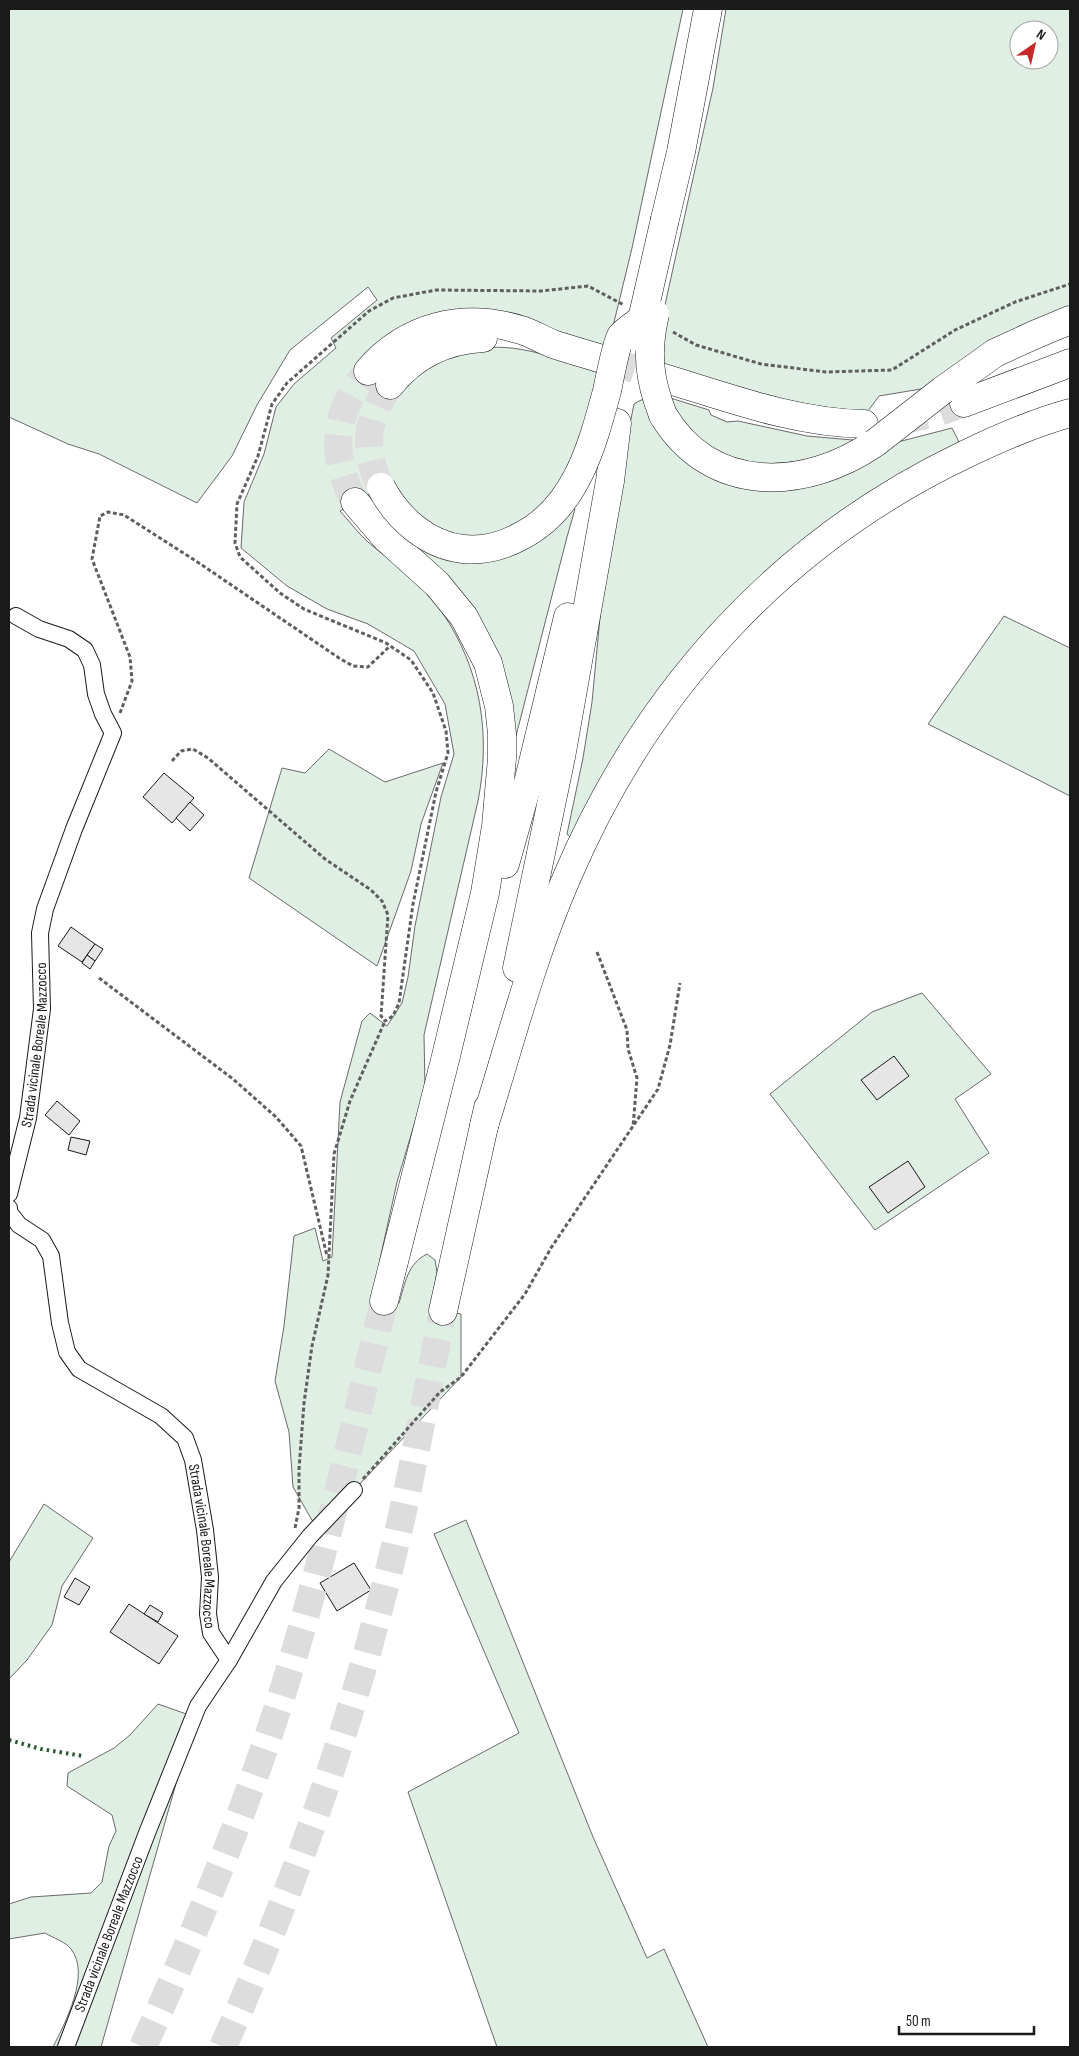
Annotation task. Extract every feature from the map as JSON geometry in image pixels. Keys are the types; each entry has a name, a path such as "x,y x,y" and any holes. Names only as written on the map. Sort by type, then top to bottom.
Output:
{"highway":[{"path":"443,1311 484,1126 561,757 610,481 617,422 636,314 665,219 683,143 708,9"},
{"path":"665,219 672,244 652,326 650,344 651,380 663,415 677,436 702,459 721,469 750,476 774,478 815,472 841,462 870,434 954,397 1070,364"},
{"path":"381,487 392,505 404,519 430,539 444,545 467,549 485,548 511,542 527,534 552,514 564,500 573,484 594,438 621,336 636,314"},
{"path":"954,397 995,353 1034,334 1070,320"},
{"path":"379,378 384,354 404,340 422,331 470,323 521,330 552,344 608,361"},
{"path":"660,377 804,418 844,424 870,434"},
{"path":"484,1126 532,968 567,876 595,817 621,769 656,714 681,680 728,626 769,585 814,548 871,507 921,477 960,457 1021,430 1070,413"},
{"path":"446,1056 496,896 529,779 600,479 617,422"},
{"path":"355,502 386,538 437,584 464,617 488,663 500,706 502,758 496,826 485,893 384,1301"}],"street":[{"path":"16,616 39,629 69,639 85,650 92,665 96,694 103,714 113,732"},
{"name":"Strada vicinale Boreale Mazzocco","path":"9,1194 28,1118 42,1009 40,933 45,910 74,829 113,732"},
{"name":"Strada vicinale Boreale Mazzocco","path":"9,1208 9,1212 19,1225 42,1240 51,1256 60,1323 67,1352 79,1369 161,1416 185,1438 193,1460 205,1530 210,1576 208,1614 211,1633 229,1660 198,1706 147,1833 66,2047"},
{"path":"229,1660 274,1581 310,1536 354,1490"}],"path":[{"path":"672,331 696,345 761,364 826,372 892,370 955,330 1014,302 1070,284"},
{"path":"287,1565 299,1508 301,1440 312,1346 328,1275 334,1154 350,1101 385,1021 393,1016 399,1003 413,904 436,792 448,753 446,731 433,693 410,660 390,646 304,609 280,593 240,557 234,542 237,504 258,456 272,404 287,383 369,310 393,298 436,290 541,292 588,286 636,314"},
{"path":"113,732 132,681 130,657 92,559 100,516 108,512 124,515 353,666 368,667 390,646"},
{"path":"172,761 181,751 193,749 208,758 325,859 372,890 382,901 388,916 381,1016 385,1021"},
{"path":"597,952 628,1030 628,1049 637,1078 633,1127"},
{"path":"99,978 232,1079 276,1117 301,1146 329,1262"},
{"path":"354,1490 390,1446 440,1392 461,1377 525,1294 551,1248 658,1089 670,1045 680,983"}],"green space":[{"path":"9,9 683,9 632,248 608,347 524,321 417,369 475,349 498,347 513,348 545,355 605,375 573,472 538,513 502,534 464,538 434,528 407,503 393,481 340,511 368,542 427,591 455,634 466,656 480,703 483,751 478,801 424,1035 425,1088 397,1182 380,1259 374,1299 399,1303 405,1282 415,1263 427,1254 435,1260 437,1272 431,1308 461,1314 461,1377 322,1524 313,1522 293,1487 289,1432 275,1381 284,1326 294,1236 315,1228 323,1261 332,1257 340,1102 362,1021 370,1013 387,1026 402,1003 408,977 415,926 441,797 454,754 445,704 414,651 368,624 327,609 287,586 241,548 244,502 264,454 276,407 294,384 336,348 331,338 377,300 368,287 290,350 257,405 232,456 197,503 99,454 68,444 9,417"},
{"path":"726,9 1070,9 1070,314 933,387 879,396 868,411 841,409 788,400 658,363 659,332 713,88"},
{"path":"667,397 709,410 711,415 727,422 738,421 807,436 853,440 844,448 812,461 747,465 694,438"},
{"path":"641,400 647,400 717,478 890,444 952,428 961,446 803,545 572,839 567,834 583,758 592,702 608,533 634,404"},
{"path":"573,508 575,509 516,736 509,697 402,536 438,553"},
{"path":"1004,616 1070,648 1070,796 928,724"},
{"path":"329,749 385,782 443,763 421,824 411,871 377,966 249,878 282,768 305,773"},
{"path":"922,993 991,1074 955,1099 989,1153 875,1230 770,1094 872,1012"},
{"path":"44,1504 93,1538 62,1586 52,1625 27,1660 9,1679 9,1562"},
{"path":"466,1520 593,1837 647,1958 664,1949 708,2047 497,2047 408,1792 519,1733 434,1534"},
{"path":"158,1704 195,1717 101,2047 53,2047 74,1998 78,1971 76,1959 69,1947 45,1933 9,1939 9,1904 31,1897 91,1893 102,1882 109,1846 116,1831 112,1815 67,1786 68,1773 114,1748 130,1735"}],"building":[{"path":"164,773 194,798 172,823 143,797"},
{"path":"190,802 204,815 190,831 176,818"},
{"path":"71,927 95,944 82,962 58,946"},
{"path":"95,944 103,949 95,961 87,955"},
{"path":"87,955 95,961 90,969 82,963"},
{"path":"894,1056 909,1076 877,1100 861,1080"},
{"path":"57,1101 80,1121 69,1135 45,1115"},
{"path":"71,1137 90,1141 86,1155 68,1150"},
{"path":"908,1161 925,1187 888,1213 869,1187"},
{"path":"354,1563 371,1590 337,1611 320,1583"},
{"path":"75,1578 90,1587 79,1605 64,1597"},
{"path":"129,1604 178,1636 159,1664 110,1632"},
{"path":"150,1605 163,1613 158,1622 144,1614"}],"tunnel":[{"path":"608,361 660,377"},
{"path":"355,502 341,467 338,451 339,434 348,402 356,386 368,371"},
{"path":"381,487 371,460 369,435 376,410 390,385"},
{"path":"899,421 940,412 964,403"},
{"path":"143,2047 223,1859 276,1714 329,1529 384,1301"},
{"path":"223,2047 274,1926 320,1803 360,1677 401,1520 443,1311"}],"hedge":[{"path":"9,1740 41,1749 83,1756"}]}
